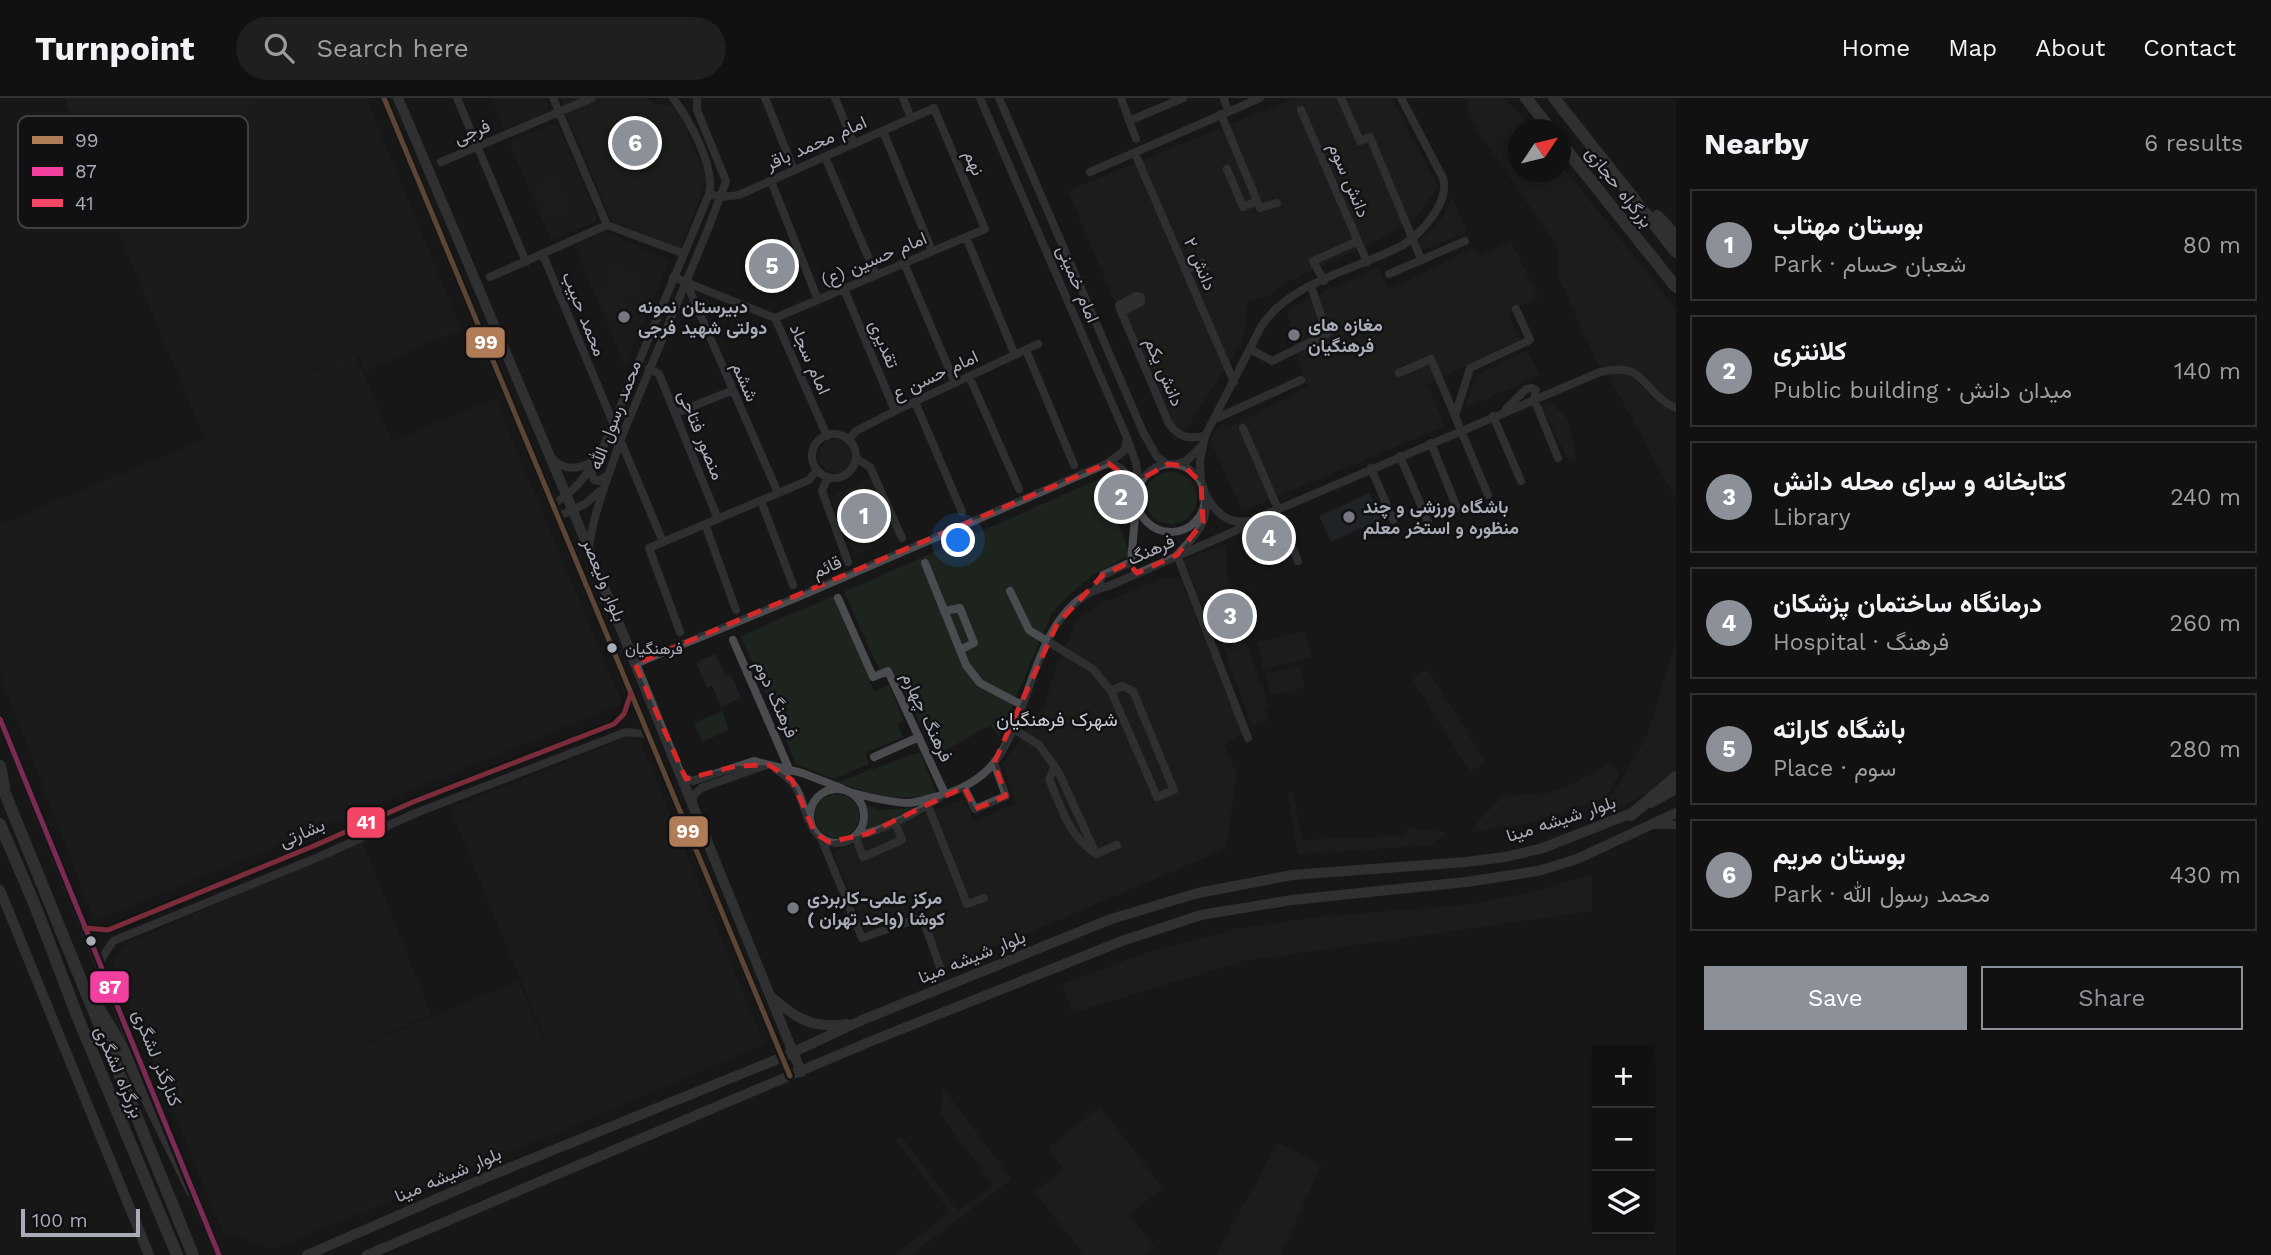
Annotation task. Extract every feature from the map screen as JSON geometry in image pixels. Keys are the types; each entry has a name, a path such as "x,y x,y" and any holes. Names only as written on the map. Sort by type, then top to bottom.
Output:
{"highway":[{"path":"1526,98 1542,119"},
{"name":"بزرگراه حجازی","path":"1554,98 1676,252"},
{"name":"بزرگراه حجازی","path":"1571,156 1676,287"},
{"path":"1625,187 1676,236"},
{"path":"0,766 5,794"},
{"path":"1631,815 1676,777"},
{"name":"بزرگراه لشگری","path":"0,781 193,1255"},
{"name":"بزرگراه لشگری","path":"0,824 177,1255"},
{"path":"74,966 117,1038 192,1191"}],"main road":[{"name":"بلوار ولیعصر","path":"384,98 647,734 796,1074"},
{"name":"بلوار ولیعصر","path":"398,98 573,510 770,995 788,1055"},
{"name":"کنارگذر لشگری","path":"0,719 217,1251"},
{"path":"668,782 679,783 681,778"},
{"name":"بلوار شیشه مینا","path":"307,1255 482,1179 788,1055 860,1021 1111,919 1189,896 1292,875 1505,857 1543,848 1631,815 1676,789"},
{"path":"680,809 685,803 692,804"},
{"path":"367,1255 931,1016 1122,941 1194,918 1292,900 1538,872 1577,859 1676,813"},
{"path":"0,890 149,1255"},
{"path":"1189,896 1194,918"},
{"path":"770,995 798,1019 809,1024 825,1026 860,1021"},
{"path":"217,1251 226,1255"}],"street":[{"path":"457,98 526,262"},
{"path":"553,98 607,225"},
{"name":"فرجی","path":"441,162 592,98"},
{"path":"673,98 686,116 710,175 709,194"},
{"name":"محمد رسول الله","path":"588,550 595,509 620,441 726,180 697,110 697,98"},
{"path":"765,98 794,170"},
{"path":"835,98 854,144"},
{"path":"902,98 911,118"},
{"name":"امام خمینی","path":"981,98 1127,438 1136,463 1138,492"},
{"name":"امام خمینی","path":"999,98 1143,432 1157,457 1172,464"},
{"path":"1121,98 1136,139"},
{"path":"1129,121 1183,98"},
{"path":"1090,172 1260,98"},
{"path":"1341,98 1360,141 1370,137 1421,259"},
{"path":"1248,738 1177,555 1202,525 1206,512 1200,461 1202,446 1262,325 1276,307 1311,286 1403,245 1412,239 1438,209 1446,188 1443,178 1401,98"},
{"name":"امام محمد باقر","path":"709,194 721,197 739,195 934,108"},
{"name":"نهم","path":"934,108 985,229"},
{"name":"دانش سوم","path":"1301,110 1367,262"},
{"path":"1221,114 1260,208 1276,203"},
{"path":"883,131 932,251"},
{"path":"825,157 876,275"},
{"name":"دانش ۲","path":"1137,158 1234,382"},
{"path":"1227,169 1243,207 1257,201"},
{"path":"771,181 818,300"},
{"name":"محمد رسول الله","path":"553,504 566,497 596,460 709,194"},
{"path":"490,277 607,225 682,253"},
{"name":"امام حسین (ع)","path":"775,318 985,229"},
{"path":"966,237 1015,355"},
{"path":"1324,281 1313,261 1358,241"},
{"path":"1389,274 1465,241"},
{"name":"محمد حبیب","path":"543,255 663,542"},
{"path":"904,263 955,383"},
{"path":"1186,270 1202,263 1210,282"},
{"name":"امام سجاد","path":"673,277 775,318 827,436"},
{"name":"ششم","path":"686,282 778,493"},
{"path":"1250,349 1272,361 1327,334 1311,286"},
{"name":"تقدیری","path":"844,289 895,411"},
{"name":"دانش یکم","path":"1140,302 1122,312 1122,315 1169,424 1182,437 1191,439 1205,436"},
{"path":"1455,416 1470,368 1530,340 1516,309"},
{"name":"امام حسن ع","path":"848,440 856,431 895,411 1038,344"},
{"path":"1026,350 1074,465"},
{"path":"1399,373 1431,359 1488,495"},
{"name":"منصور فتاحی","path":"649,368 659,374 718,519"},
{"path":"1558,458 1534,399 1600,372 1619,368 1637,374 1659,398 1676,408"},
{"path":"969,376 1019,489"},
{"path":"1215,419 1301,380"},
{"name":"فرهنگ","path":"700,784 754,761 869,798 909,803 964,787 994,763 1012,728 1048,641 1074,603 1096,589 1109,586 1235,531 1251,520 1502,412 1526,389 1536,390 1534,399"},
{"path":"676,413 732,391"},
{"path":"915,402 962,512"},
{"path":"1493,416 1521,481"},
{"path":"1243,428 1274,511 1298,561"},
{"path":"838,435 848,440 853,445 856,458 855,464 846,475 828,477 817,470 813,450 816,444 827,436 838,435"},
{"path":"1108,463 1125,450 1127,438"},
{"path":"1431,443 1458,508"},
{"path":"1137,573 1131,569 1131,562 1138,492 1153,469 1186,461 1202,446"},
{"path":"548,454 556,463 567,468 580,468 596,460"},
{"path":"1400,456 1428,522"},
{"path":"856,458 870,467 902,538"},
{"path":"1108,463 1125,472 1138,492 1140,513 1151,525 1166,531 1183,530 1196,520 1204,506 1203,490"},
{"name":"قائم","path":"635,664 1108,463"},
{"path":"1172,464 1192,471 1214,507 1228,520 1251,520"},
{"path":"590,468 594,480 599,481 610,473"},
{"path":"1371,468 1393,520"},
{"path":"680,632 649,548 809,480 817,470"},
{"path":"559,516 593,499 610,473"},
{"path":"828,477 822,491 848,562"},
{"path":"761,501 793,585"},
{"path":"705,524 736,610"},
{"path":"1096,589 1103,575 1131,562"},
{"path":"925,564 966,665 980,683 1022,705"},
{"path":"1010,591 1029,630 1093,669 1111,691 1157,797 1174,790 1133,691 1122,686 1111,691"},
{"name":"فرهنگ چهارم","path":"838,598 873,677 888,671 945,794"},
{"path":"944,611 960,608 974,643 960,649"},
{"name":"فرهنگ دوم","path":"733,640 790,771"},
{"name":"بشارتی","path":"85,928 108,930 316,845 412,802 614,724 624,715 631,693"},
{"path":"1012,728 1039,745 1055,767 1078,810 1096,854"},
{"name":"بشارتی","path":"113,941 321,856 416,813 626,732 647,734"},
{"path":"874,757 919,737"},
{"path":"964,787 975,809 1006,796 994,763"},
{"path":"769,765 792,780 811,826 821,838 862,939 922,917 940,967"},
{"path":"677,766 685,779 700,784 692,804"},
{"path":"1055,767 1049,779 1074,835 1096,854"},
{"path":"811,826 809,817 815,800 829,790 845,790 858,800 864,813 860,830 855,836 863,857 902,840 895,822"},
{"name":"فرهنگ","path":"821,838 838,843 867,834 928,806 945,794"},
{"path":"928,806 967,904 984,898"},
{"path":"1651,825 1676,825"},
{"path":"316,845 321,856"},
{"path":"1096,854 1117,845"},
{"path":"99,963 113,941 107,937 108,930"}],"highlighted area":[{"path":"1108,463 1134,483 1168,464 1184,466 1201,483 1203,522 1177,555 1137,573 1128,563 1103,575 1057,624 994,763 1006,796 975,809 964,787 867,834 829,842 815,833 792,780 769,765 736,766 686,779 635,664"}],"shaded area":[{"path":"64,98 273,98 229,116 71,116"},
{"path":"274,98 366,98 461,329 365,371 357,353 311,372 355,354 392,441 495,399 622,703 95,921 0,674 0,525 205,439 117,228 248,228 248,116 223,116"},
{"path":"491,98 546,98 548,104 546,113 504,128"},
{"path":"560,98 648,98 656,104 677,107 707,179 680,249 611,220"},
{"path":"1293,98 1391,98 1438,186 1415,219 1400,229 1286,283 1268,297 1248,302 1243,341 1189,425 1174,441 1068,191"},
{"path":"1469,98 1505,98 1525,119 1508,119 1508,175 1467,114"},
{"path":"552,124 558,126 597,216 595,222 551,240 509,142"},
{"path":"556,177 570,210 550,219 536,186"},
{"path":"1571,177 1676,309 1676,403 1657,392 1638,372 1616,366 1599,367 1558,276 1557,247 1513,182 1571,182"},
{"path":"1452,197 1467,232 1422,251 1418,243 1441,220"},
{"name":"دبیرستان نمونه دولتی شهید فرجی","path":"605,231 669,260 625,366 574,245"},
{"path":"1511,241 1538,297 1508,312 1520,340 1427,384 1445,426 1242,511 1210,440 1222,422 1226,429 1307,387 1297,358 1287,309 1378,267 1389,290 1474,247 1479,257"},
{"path":"613,266 643,279 636,296 606,283"},
{"path":"606,284 626,293 622,303 635,309 629,323 600,307"},
{"path":"1527,351 1540,376 1465,408 1477,375"},
{"path":"1607,373 1626,374 1660,404 1676,412 1676,499"},
{"path":"1549,402 1562,410 1568,421 1577,459 1570,463 1541,406"},
{"path":"836,439 848,444 853,456 848,468 836,473 824,468 819,456 824,444"},
{"path":"1171,472 1181,474 1189,480 1195,488 1195,508 1189,516 1181,522 1171,524 1161,522 1153,516 1147,508 1145,498 1147,488 1153,480 1161,474"},
{"path":"872,477 897,535 855,555 830,497"},
{"path":"1101,478 1130,554 1092,576 1052,613 997,741 998,734 990,725 936,756 892,667 881,669 876,663 844,592"},
{"name":"باشگاه ورزشی و چند منظوره و استخر معلم","path":"1369,493 1381,519 1331,542 1319,516"},
{"path":"1227,544 1227,574 1234,600 1205,613 1184,560"},
{"path":"1165,577 1181,579 1243,735 1224,745 1237,774 1226,849 943,969 922,910 867,932 833,853 891,826 964,799 974,821 1015,804 1003,764 1044,706 1057,665 1077,618 1100,604"},
{"path":"833,596 874,691 889,685 904,721 897,724 903,737 865,753 869,764 834,779 796,764 741,636"},
{"path":"1231,630 1235,638 1243,635 1269,706 1265,708 1269,720 1252,726 1219,636"},
{"path":"1306,631 1312,658 1263,669 1257,642"},
{"path":"1676,641 1676,773 1651,791 1603,816 1611,797 1647,736"},
{"path":"716,654 725,676 731,674 741,698 721,707 712,686 707,688 696,662"},
{"path":"1300,666 1305,688 1271,696 1266,673"},
{"path":"1427,669 1486,762 1470,772 1412,679"},
{"path":"722,711 729,730 702,742 694,723"},
{"path":"631,736 639,739 764,1044 273,1249 223,1232 112,961 123,945 362,841 431,1015 288,1077 518,981 564,1085 450,808"},
{"path":"920,752 937,794 886,796 837,782"},
{"path":"1608,764 1620,773 1606,797 1530,823 1473,832 1479,820 1503,796 1547,793 1573,784"},
{"path":"1288,793 1293,794 1302,840 1406,836 1407,828 1444,832 1446,836 1435,841 1435,845 1298,854"},
{"path":"837,794 853,800 859,816 853,832 837,838 821,832 815,816 821,800"},
{"path":"864,804 881,810 921,807 863,832 869,816"},
{"path":"1592,874 1592,911 1244,961 1072,1013 1062,984 1146,953 1235,929 1317,917 1472,904 1533,892"},
{"path":"943,1088 1012,1179 911,1255 895,1255 950,1212 895,1139 901,1136 958,1211 993,1185 940,1114"},
{"path":"1100,1107 1163,1188 1129,1214 1155,1248 1147,1255 1084,1255 1035,1192 1064,1169 1048,1148"},
{"path":"1278,1143 1322,1164 1280,1255 1216,1255"}],"transit line":[{"name":"99","path":"384,98 790,1076"},
{"name":"41","path":"85,928 108,930 316,845 413,802 614,724 624,714 631,693"},
{"name":"87","path":"0,719 219,1255"}],"place":[{"name":"بوستان مریم","path":"635,143"},
{"name":"باشگاه کاراته","path":"772,266"},
{"name":"دبیرستان نمونه دولتی شهید فرجی","path":"624,317"},
{"name":"مغازه های فرهنگیان","path":"1294,335"},
{"name":"کلانتری","path":"1121,497"},
{"name":"بوستان مهتاب","path":"864,516"},
{"name":"باشگاه ورزشی و چند منظوره و استخر معلم","path":"1349,517"},
{"name":"درمانگاه ساختمان پزشکان","path":"1269,538"},
{"name":"کتابخانه و سرای محله دانش","path":"1230,616"},
{"name":"فرهنگیان","path":"612,648"},
{"name":"مرکز علمی-کاربردی کوشا (واحد تهران )","path":"793,908"}],"district":[{"name":"شهرک فرهنگیان","path":"1057,719"}]}
